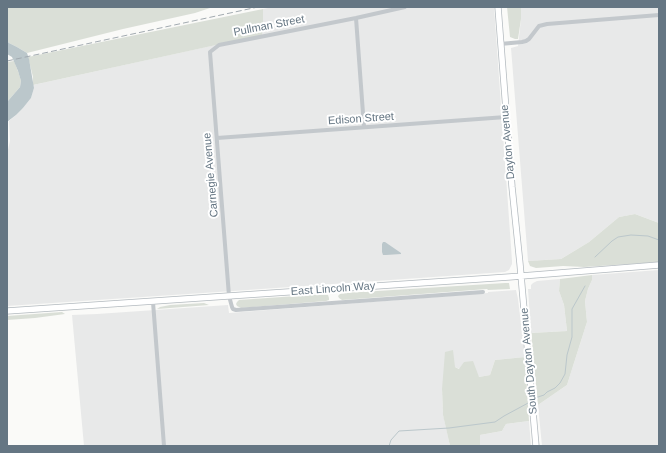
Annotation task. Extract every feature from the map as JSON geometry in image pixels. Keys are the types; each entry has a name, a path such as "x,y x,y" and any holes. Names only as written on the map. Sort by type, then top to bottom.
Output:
{"main road":[{"name":"Dayton Avenue","path":"498,7 512,187 521,276"},
{"name":"East Lincoln Way","path":"7,311 153,302 659,265"},
{"name":"South Dayton Avenue","path":"521,276 536,446"}],"street":[{"name":"Pullman Street","path":"210,52 219,45 405,7"},
{"path":"500,44 526,41 539,26 547,24 659,14"},
{"path":"356,18 364,127"},
{"name":"Carnegie Avenue","path":"210,52 229,296"},
{"name":"Edison Street","path":"217,138 506,116"},
{"path":"229,296 233,309 236,310 482,292"},
{"path":"153,302 164,446"}],"shaded area":[{"path":"7,7 213,7 195,13 27,53 7,41"},
{"path":"273,7 494,7 512,261 509,270 505,272 7,306 7,154 10,141 9,121 31,98 34,88 33,85 261,35 263,9"},
{"path":"507,7 521,7 518,39 510,37"},
{"path":"521,7 659,7 659,223 635,214 619,217 589,242 561,259 528,261 511,48 518,46"},
{"path":"263,9 262,35 33,85 33,77 28,57"},
{"path":"7,41 27,53 34,88 31,98 16,115 7,122 7,102 20,87 21,81 12,57 7,54"},
{"path":"14,61 21,81 20,87 7,102 7,62"},
{"path":"635,214 659,223 659,262 584,267 563,266 536,268 530,266 528,261 561,259 589,242 619,217"},
{"path":"383,242 385,242 401,254 383,255"},
{"path":"659,270 659,446 542,446 538,405 567,385 587,322 585,301 592,280 592,275"},
{"path":"592,275 592,280 585,301 587,322 567,385 538,405 531,333 567,331 564,305 559,291 560,279"},
{"path":"560,279 559,291 564,305 567,331 531,333 528,289 531,289 531,285 537,281"},
{"path":"509,283 510,289 487,289 342,300 338,296 345,293"},
{"path":"516,290 525,357 495,360 490,375 479,377 455,367 442,389 443,414 450,446 84,446 72,315 228,305 229,313"},
{"path":"328,295 329,300 241,308 236,304 239,300"},
{"path":"204,303 209,305 157,309 170,305"},
{"path":"62,312 65,314 7,320 7,316"},
{"path":"453,350 455,367 459,369 464,362 473,361 479,377 490,375 495,360 525,357 529,421 506,424 502,431 480,435 480,446 450,446 443,415 442,389 445,352"},
{"path":"529,421 531,446 480,446 480,435 502,431 506,424"}],"waterway":[{"path":"595,257 618,237 631,235 648,236 659,240"},
{"path":"535,398 544,395 555,388 565,374 567,355 572,337 572,309 585,286"},
{"path":"389,446 391,440 399,431 449,428 495,422 530,402"}],"railway":[{"path":"7,61 258,7"}]}
